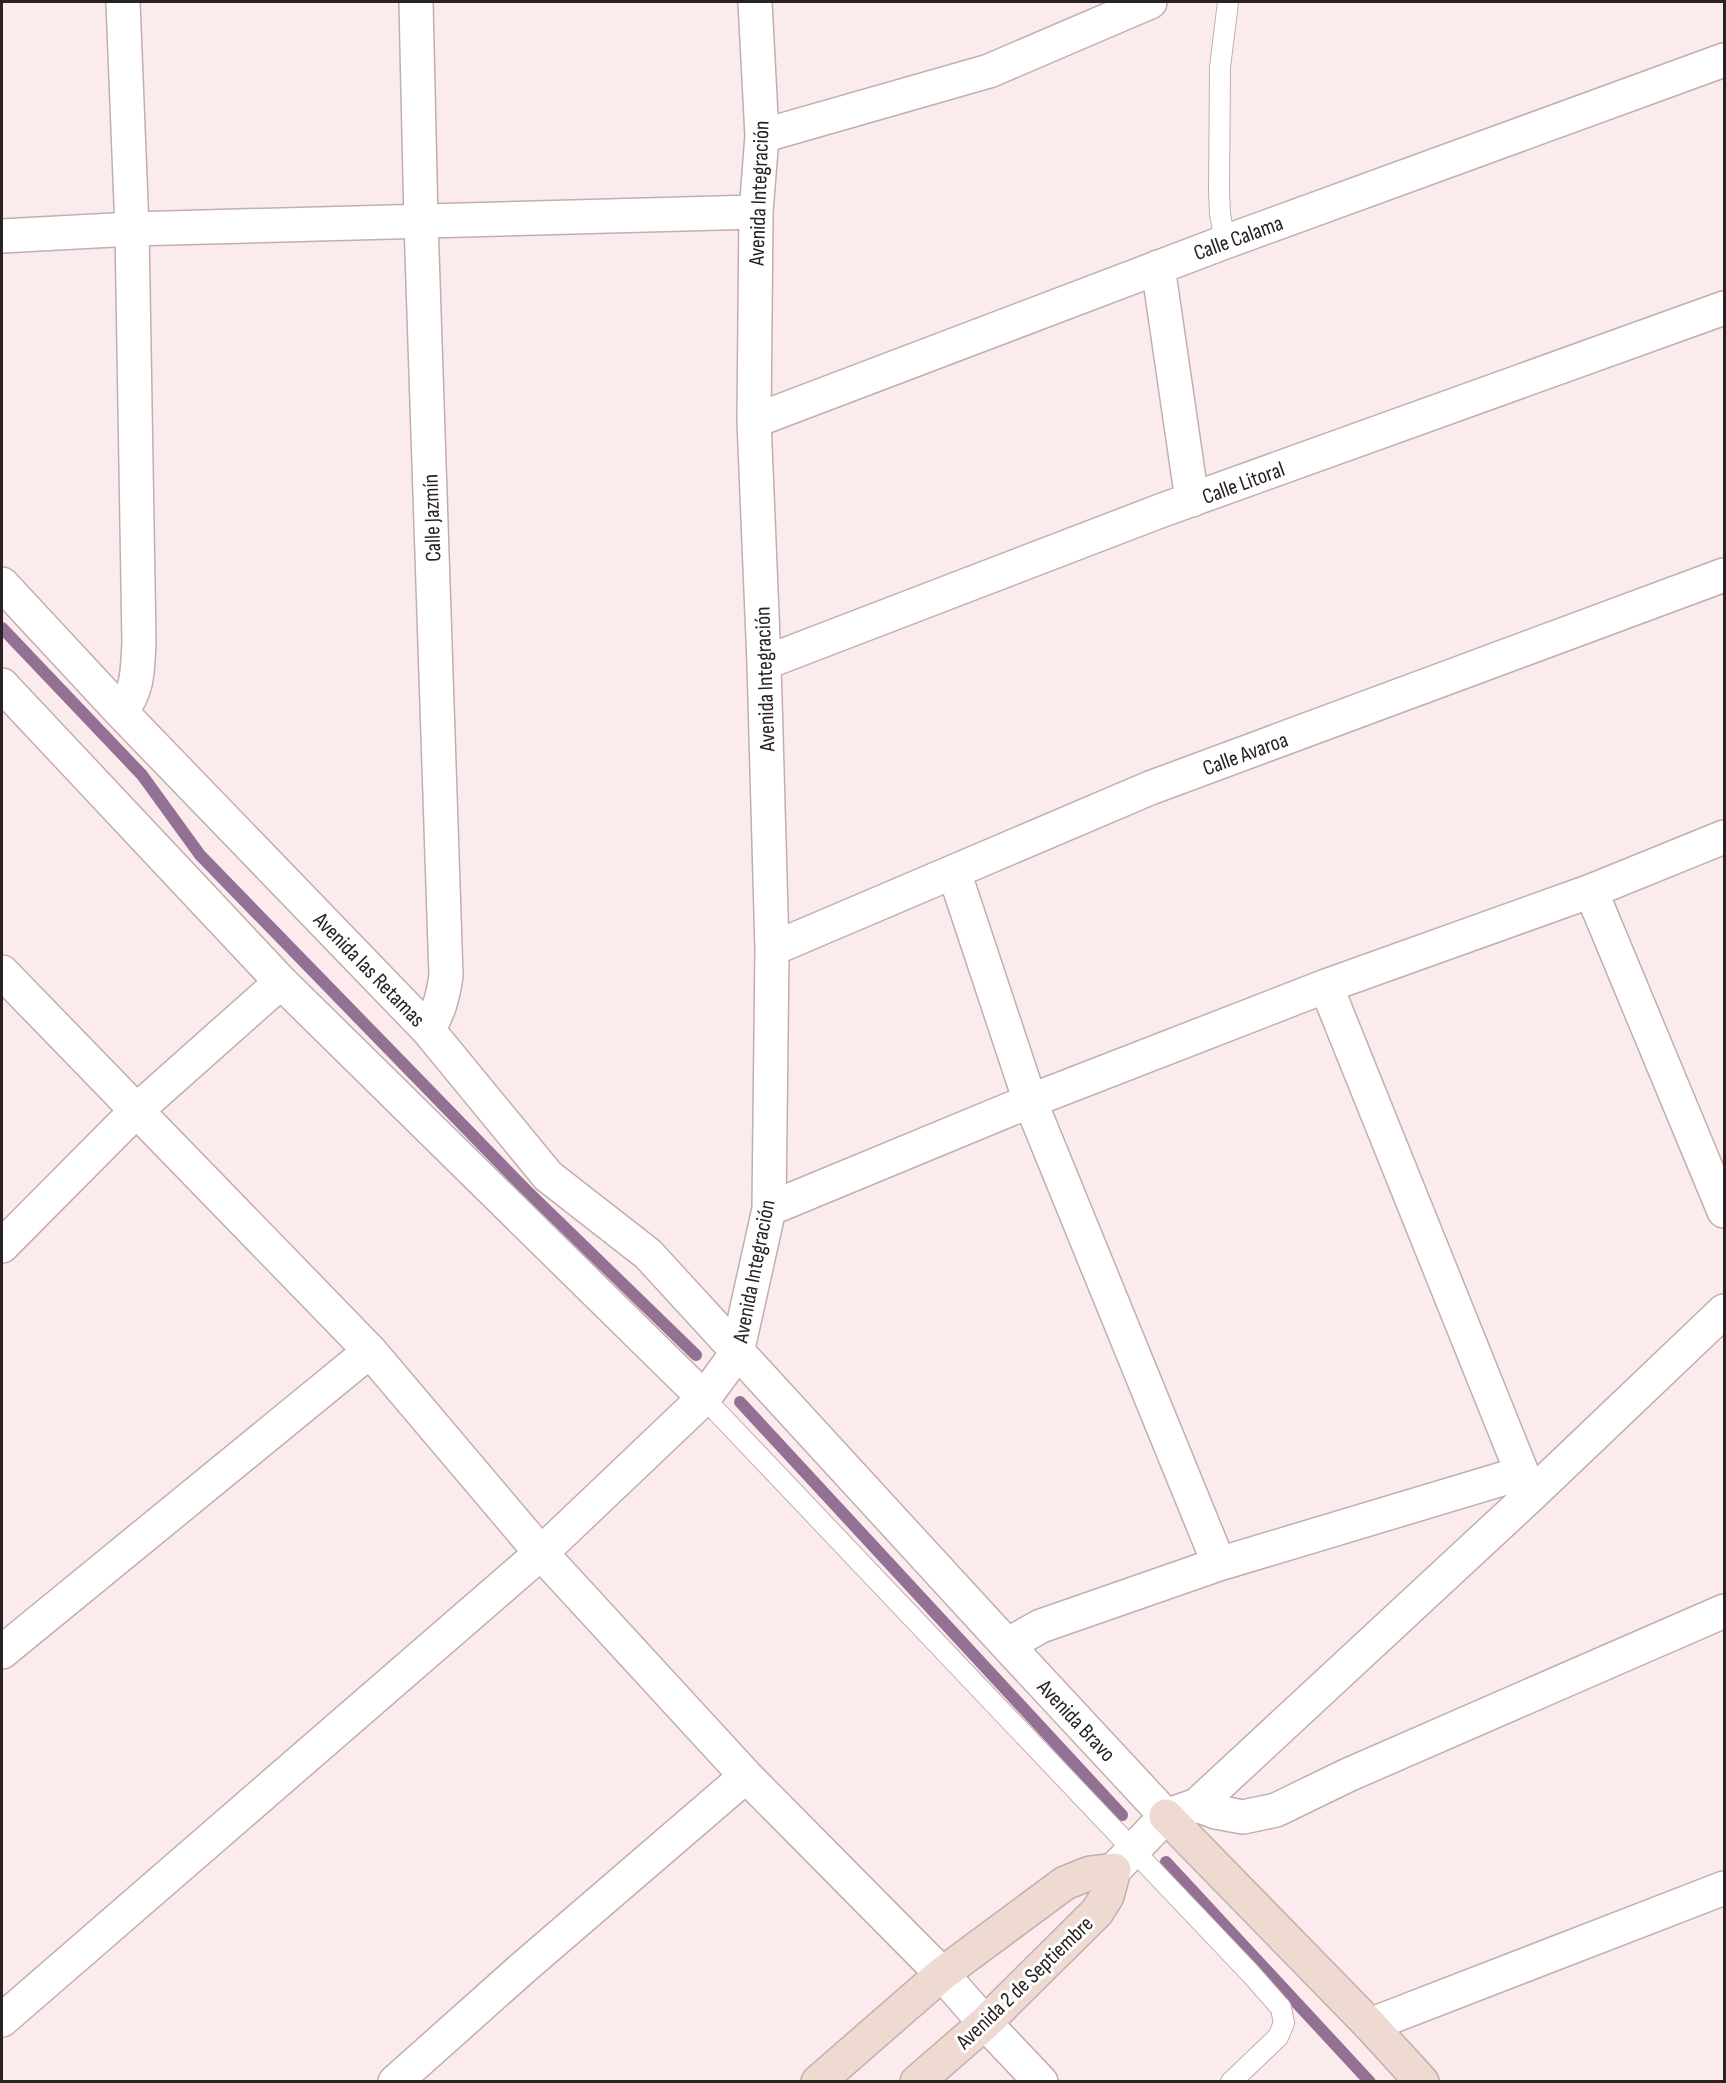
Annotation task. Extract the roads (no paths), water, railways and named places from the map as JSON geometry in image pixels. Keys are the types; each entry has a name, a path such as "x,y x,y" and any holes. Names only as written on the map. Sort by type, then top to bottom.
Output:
{"street":[{"path":"121,712 132,698 137,678 139,643 132,229 123,2"},
{"name":"Calle Jazmín","path":"416,2 446,976 443,998 437,1016 428,1030"},
{"name":"Avenida Integración","path":"737,1353 769,1209 772,949 754,421 756,212 762,136 755,2"},
{"path":"762,136 989,71 1150,2"},
{"name":"Calle Calama","path":"754,421 1225,242 1725,60"},
{"path":"2,236 132,229 756,212"},
{"path":"1158,267 1192,500"},
{"name":"Calle Litoral","path":"764,663 1192,500 1725,308"},
{"name":"Calle Avaroa","path":"772,949 1150,788 1725,575"},
{"name":"Avenida las Retamas","path":"2,584 121,712 428,1030 548,1176 648,1254 737,1353"},
{"path":"2,685 281,981 704,1398"},
{"path":"769,1209 1030,1101 1326,986 1591,891 1725,837"},
{"path":"954,872 1030,1101 1219,1564"},
{"path":"1591,891 1725,1211"},
{"path":"2,972 370,1351 541,1553 746,1776 942,1974 984,2023 1041,2082"},
{"path":"2,1246 137,1110 281,981"},
{"path":"1326,986 1526,1484"},
{"path":"818,2082 942,1974 1065,1883 1123,1860 1166,1816 1197,1804 1526,1484 1719,1325"},
{"path":"2,1652 370,1351"},
{"path":"2,2020 541,1553 704,1398 737,1353"},
{"name":"Avenida Bravo","path":"737,1353 1166,1816 1370,2025 1422,2082"},
{"path":"1006,1645 1041,1626 1219,1564 1526,1484"},
{"path":"1197,1804 1216,1812 1243,1817 1276,1810 1348,1775 1725,1611"},
{"path":"395,2082 746,1776"},
{"name":"Avenida 2 de Septiembre","path":"917,2082 984,2023 1097,1912 1123,1860"},
{"path":"1370,2025 1725,1888"}],"lane":[{"path":"1225,242 1218,191 1220,67 1228,2"},
{"path":"704,1398 1123,1860 1251,1974 1281,2008 1284,2023 1278,2037 1231,2082"}],"waterway":[{"path":"2,628 142,775 200,855 525,1189 696,1355"},
{"path":"740,1402 1122,1815"},
{"path":"1166,1862 1370,2082"}]}
